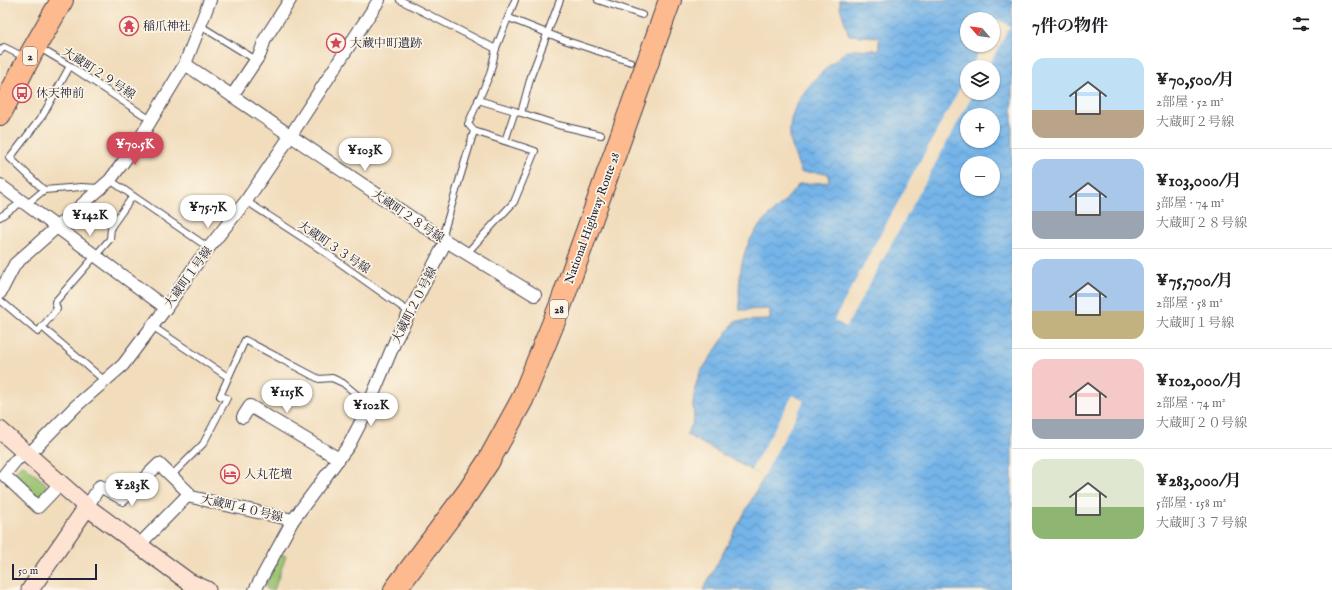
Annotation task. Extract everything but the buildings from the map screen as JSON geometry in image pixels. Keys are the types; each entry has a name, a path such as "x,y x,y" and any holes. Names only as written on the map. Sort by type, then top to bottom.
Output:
{"highway":[{"name":"2","path":"0,114 62,0"},
{"name":"National Highway Route 28","path":"395,590 468,492 488,462 522,400 565,294 670,0"}],"street":[{"path":"1,288 15,264 106,184 136,145 185,64 210,0"},
{"path":"232,96 260,54 265,39 290,0"},
{"name":"大蔵町１号線","path":"60,484 38,507 4,475 16,460 34,449 76,406 123,365 166,308 199,260 246,201 379,0"},
{"name":"大蔵町２８号線","path":"185,64 446,241 535,295"},
{"path":"0,185 166,308"},
{"name":"大蔵町２０号線","path":"255,590 293,520 339,459 364,416 396,339 446,241"},
{"path":"243,417 250,406 339,459"},
{"path":"0,430 87,507 189,582 207,590"},
{"path":"30,590 100,486 123,499 159,464 188,492 187,496"},
{"name":"大蔵町４０号線","path":"139,546 187,496 293,520"}],"lane":[{"path":"400,0 496,49"},
{"name":"大蔵町２０号線","path":"446,241 444,231 474,131 468,124 490,74 496,49 516,0"},
{"path":"505,141 518,112 560,0"},
{"path":"598,0 642,15"},
{"path":"509,18 547,33 631,62"},
{"path":"199,25 256,60"},
{"name":"大蔵町２９号線","path":"1,48 32,53 70,66 151,120"},
{"path":"44,190 10,158 43,115 70,66"},
{"path":"478,100 558,125 601,135"},
{"path":"466,254 514,202 535,151 474,131"},
{"path":"0,217 44,190 106,184 134,196 209,248"},
{"path":"0,300 38,332 57,309 55,302 110,239 111,228 134,196"},
{"name":"大蔵町３３号線","path":"246,201 326,253 409,312"},
{"path":"152,326 228,377"},
{"path":"42,327 105,381"},
{"path":"171,476 204,444 227,398 220,396 245,340 319,379 332,378 343,383 368,404"}],"green space":[{"path":"21,465 25,466 46,484 47,488 40,496 36,497 14,478 13,474"},
{"path":"281,554 286,556 274,590 268,590 265,585"}],"water":[{"path":"840,0 1012,0 1012,590 703,590 764,477 687,435 694,420 693,404 695,388 700,373 735,321 770,320 770,309 740,310 739,290 743,260 755,232 799,184 829,182 828,173 801,172 793,150 790,136 791,123 794,110 800,98 817,77 846,51 852,51 854,49 879,50 879,37 849,35 840,7"}],"pier":[{"path":"1000,21 1010,26 1000,45"},
{"path":"979,52 996,52 992,60 975,60"},
{"path":"960,88 960,100 970,100 966,108 960,108 960,119 846,327 834,320"},
{"path":"793,395 804,401 763,477 751,470"}],"place":[{"name":"稲爪神社","path":"129,26"},
{"name":"大蔵中町遺跡","path":"336,43"},
{"name":"休天神前","path":"22,93"},
{"name":"人丸花壇","path":"230,474"}]}
